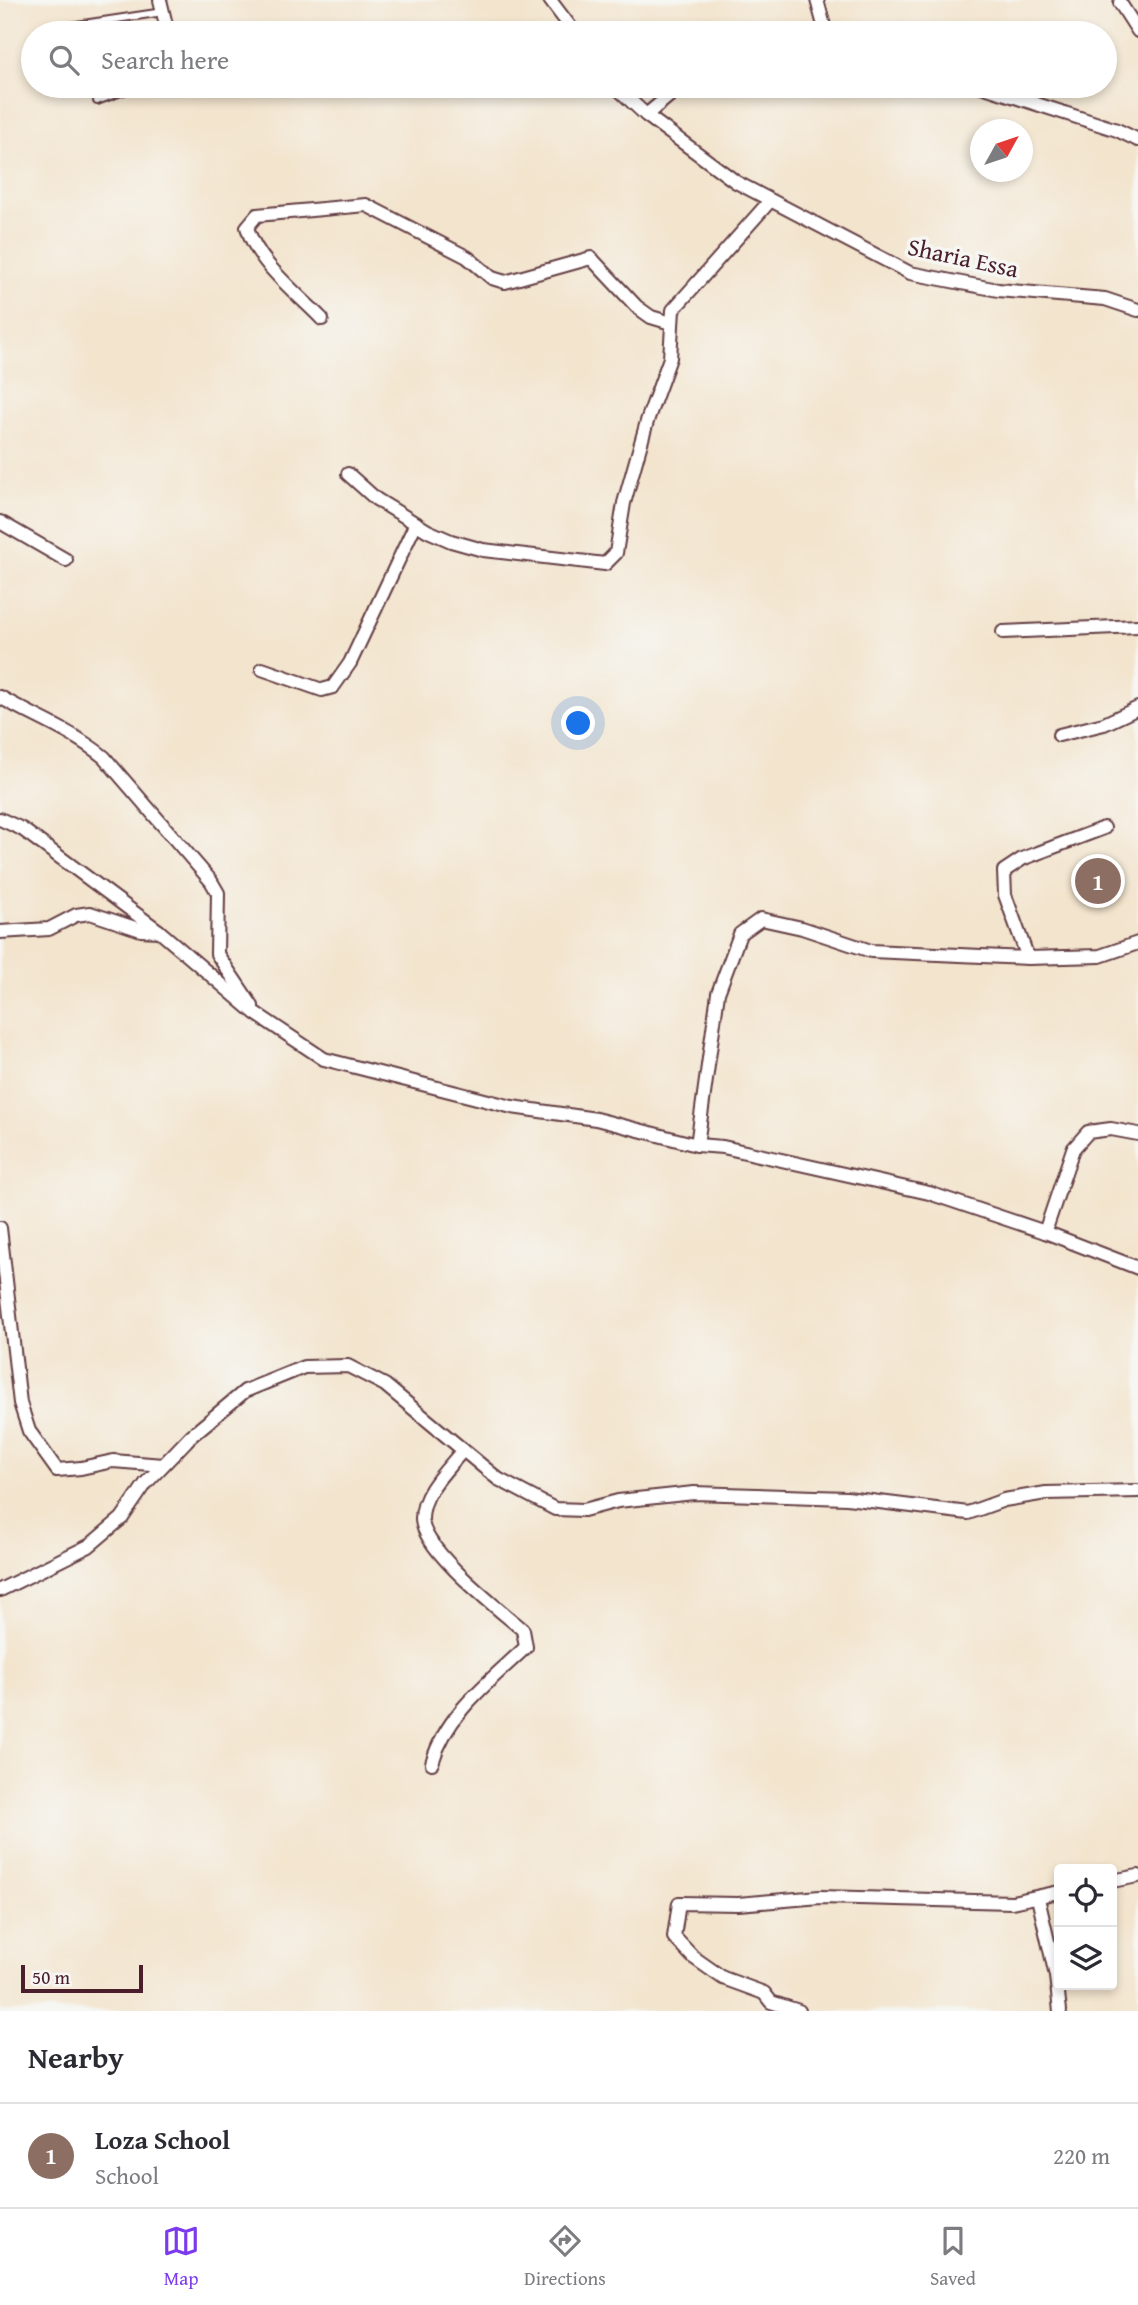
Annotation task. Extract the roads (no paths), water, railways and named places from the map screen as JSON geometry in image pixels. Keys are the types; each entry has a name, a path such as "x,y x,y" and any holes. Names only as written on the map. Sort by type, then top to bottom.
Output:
{"street":[{"path":"550,0 566,21"},
{"path":"817,0 823,21"},
{"path":"1119,1 1138,32"},
{"name":"Sharia Essa","path":"627,98 646,116 718,170 769,202 910,273 998,290 1105,299 1138,310"},
{"path":"646,116 667,98"},
{"path":"1018,98 1117,130 1138,140"},
{"path":"348,474 376,499 452,541 483,550 605,564 615,553 624,503 648,418 670,358 673,310 769,202"},
{"path":"323,319 272,268 249,234 247,227 257,215 366,205 467,257 492,278 505,282 591,258 637,307 651,317 671,323"},
{"path":"0,522 66,560"},
{"path":"262,669 322,690 333,687 350,663 395,562 416,523"},
{"path":"1003,632 1138,626"},
{"path":"0,696 52,722 103,757 211,881 218,893 217,954 244,992 255,1013"},
{"path":"1059,735 1104,724 1138,708"},
{"path":"0,818 22,829 159,931 255,1013 324,1059 512,1107 596,1119 697,1145 723,1147 929,1194 1045,1232 1138,1268"},
{"path":"1028,958 1004,895 1004,870 1022,859 1104,828"},
{"path":"0,932 49,929 76,915 90,913 141,930 159,931"},
{"path":"697,1145 718,993 740,934 761,919 802,928 871,951 1028,958 1100,956 1138,943"},
{"path":"1045,1232 1073,1149 1088,1132 1111,1129 1138,1134"},
{"path":"0,1228 19,1403 29,1431 42,1452 57,1470 113,1461 163,1465"},
{"path":"0,1590 89,1546 122,1518 146,1483 191,1436 245,1391 304,1367 348,1366 384,1385 498,1479 555,1509 584,1510 629,1499 694,1493 847,1498 968,1513 1004,1500 1046,1493 1138,1491"},
{"path":"432,1763 439,1741 476,1693 526,1647 523,1630 435,1549 422,1521 429,1492 463,1450"},
{"path":"1117,1880 1138,1876"},
{"path":"799,2011 771,2002 764,1993 723,1978 693,1957 674,1937 679,1903 738,1904 820,1897 1012,1902 1054,1893"},
{"path":"1038,1898 1056,1976 1060,2011"}],"lane":[{"path":"93,21 162,6"},
{"path":"97,101 105,98"}],"place":[{"name":"Loza School","path":"1098,881"}]}
